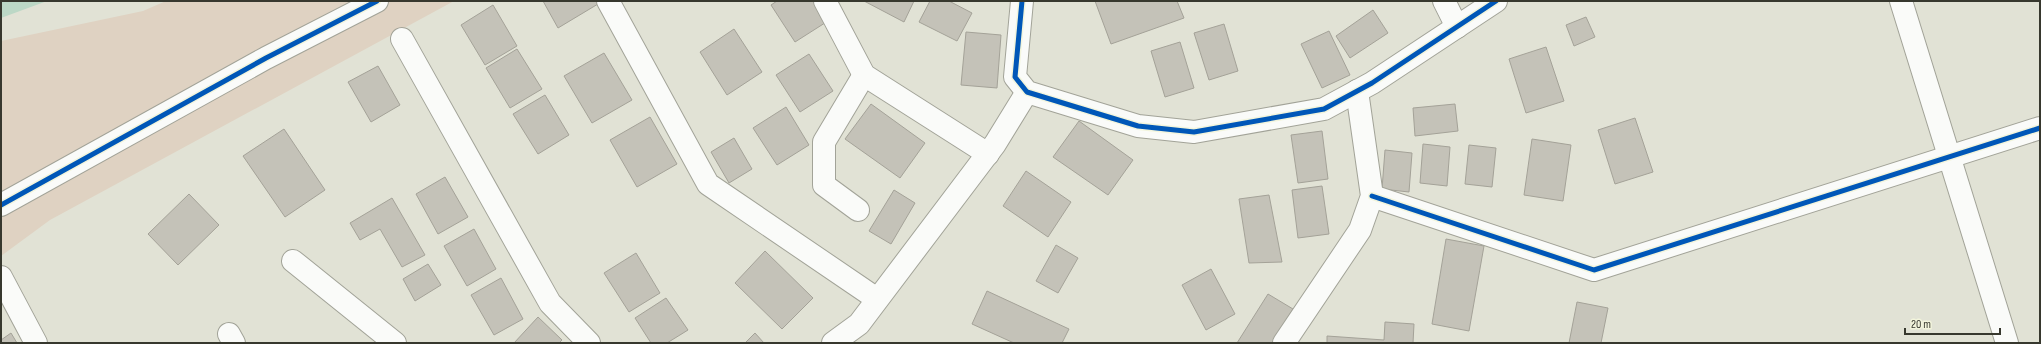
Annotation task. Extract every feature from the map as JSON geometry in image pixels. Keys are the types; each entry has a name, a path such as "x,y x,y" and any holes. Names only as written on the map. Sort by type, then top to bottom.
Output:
{"street":[{"path":"1,205 266,58 378,1"},
{"path":"608,1 708,184 878,299"},
{"path":"825,1 864,75 988,154"},
{"path":"1022,1 1015,78 1027,92 1138,126 1194,132 1324,109 1372,83 1496,1"},
{"path":"1444,1 1457,27"},
{"path":"1901,1 2007,343"},
{"path":"402,39 550,303 589,343"},
{"path":"858,210 824,184 824,142 864,75"},
{"path":"833,343 859,324 988,154 1027,92"},
{"path":"1284,343 1360,230 1372,196 1357,92"},
{"path":"1372,196 1594,270 2040,128"},
{"path":"293,261 395,343"},
{"path":"1,277 36,343"}],"shaded area":[{"path":"1,1 47,1 1,18"},
{"path":"166,1 454,1 50,220 1,256 1,41 143,11"}],"building":[{"path":"543,1 596,1 598,4 558,28"},
{"path":"777,1 815,1 828,21 795,42 771,5"},
{"path":"864,1 914,1 904,22"},
{"path":"930,1 949,1 972,13 957,41 919,22"},
{"path":"1095,1 1177,1 1184,18 1111,44"},
{"path":"493,5 517,46 485,65 461,25"},
{"path":"1373,10 1388,33 1350,58 1336,36"},
{"path":"1586,17 1595,37 1574,46 1566,25"},
{"path":"1224,24 1238,71 1209,80 1194,33"},
{"path":"734,29 762,72 727,95 700,52"},
{"path":"1329,31 1350,75 1322,88 1301,44"},
{"path":"966,32 1001,35 997,88 961,85"},
{"path":"1180,42 1194,88 1165,97 1151,51"},
{"path":"1546,47 1564,101 1526,113 1509,59"},
{"path":"517,49 542,89 510,108 486,68"},
{"path":"604,53 632,100 592,123 564,76"},
{"path":"809,54 833,91 800,112 776,75"},
{"path":"378,66 400,105 371,122 348,82"},
{"path":"545,95 569,135 538,154 513,114"},
{"path":"871,104 925,143 900,178 845,139"},
{"path":"1455,104 1458,131 1415,136 1413,108"},
{"path":"786,107 809,145 777,165 753,128"},
{"path":"650,117 677,164 637,187 610,140"},
{"path":"1635,118 1653,172 1615,184 1598,130"},
{"path":"1079,121 1133,160 1108,195 1053,157"},
{"path":"284,129 325,190 285,217 243,156"},
{"path":"1322,131 1328,179 1298,183 1291,135"},
{"path":"734,138 752,169 729,183 711,152"},
{"path":"1532,139 1571,145 1563,201 1524,195"},
{"path":"1423,144 1450,147 1447,186 1420,183"},
{"path":"1469,145 1496,148 1492,187 1465,184"},
{"path":"1385,150 1412,153 1409,192 1382,189"},
{"path":"1026,171 1071,202 1048,237 1003,206"},
{"path":"445,177 468,217 438,234 416,194"},
{"path":"1322,186 1329,234 1298,238 1292,190"},
{"path":"894,190 915,203 891,244 869,231"},
{"path":"189,194 219,225 178,265 148,234"},
{"path":"1269,195 1282,262 1249,263 1239,199"},
{"path":"392,198 425,255 402,267 380,229 360,240 350,223"},
{"path":"474,229 496,269 467,286 444,246"},
{"path":"1446,239 1484,246 1469,331 1432,324"},
{"path":"1056,245 1078,258 1058,293 1036,281"},
{"path":"765,251 813,298 782,329 735,283"},
{"path":"636,253 660,293 629,312 604,273"},
{"path":"428,264 441,285 415,301 403,279"},
{"path":"1211,269 1235,314 1206,330 1182,285"},
{"path":"501,278 523,319 494,335 471,295"},
{"path":"987,291 1069,329 1062,343 1014,343 972,324"},
{"path":"1268,294 1293,309 1272,343 1237,343"},
{"path":"666,298 688,330 667,343 651,343 635,318"},
{"path":"1577,302 1608,308 1601,343 1569,343"},
{"path":"538,317 562,340 559,343 514,343"},
{"path":"1385,322 1414,324 1413,343 1327,343 1327,336 1384,340"},
{"path":"11,333 17,343 1,343 1,340"},
{"path":"755,333 764,343 745,343"}],"cycle path":[{"path":"1,205 266,58 377,1"},
{"path":"1022,1 1015,77 1027,92 1138,126 1194,132 1324,109 1372,83 1496,1"},
{"path":"1372,196 1594,270 2040,128"}]}
